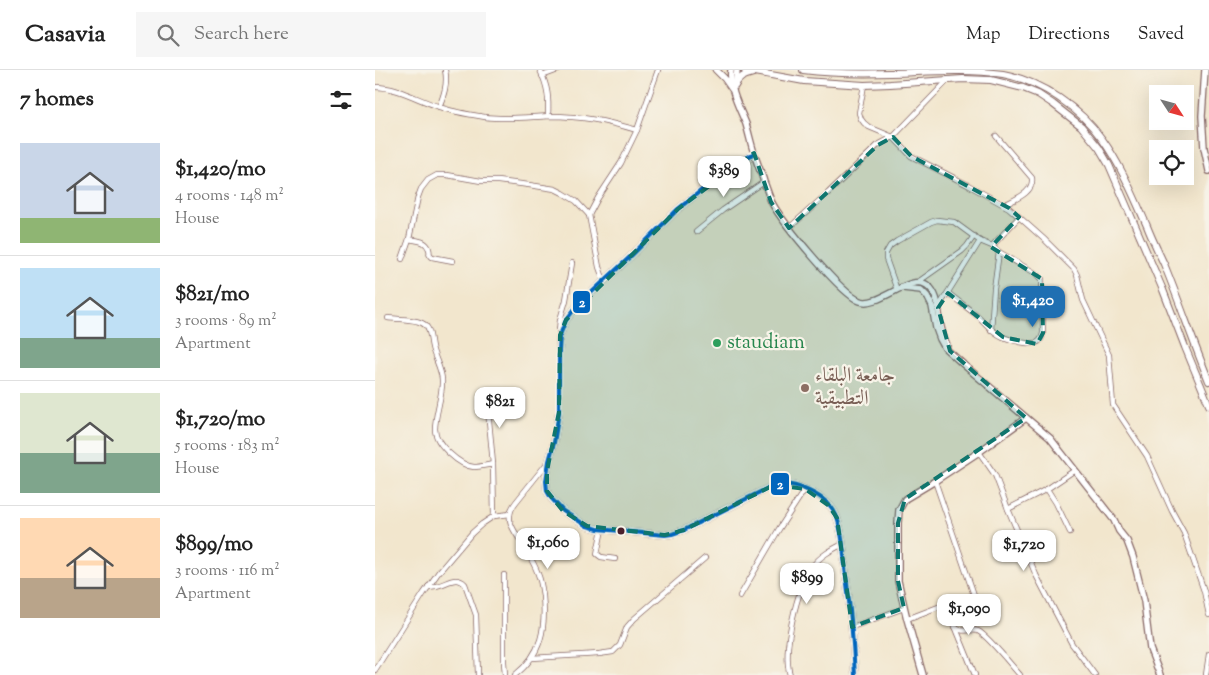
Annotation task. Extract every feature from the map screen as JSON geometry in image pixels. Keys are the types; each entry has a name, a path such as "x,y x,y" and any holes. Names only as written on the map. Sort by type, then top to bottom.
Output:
{"main road":[{"path":"716,70 734,88 741,77 756,72"},
{"path":"744,70 804,82 863,85 963,79 991,80 1023,88 1038,94 1053,104 1081,126 1099,148 1109,165 1163,290 1209,404"},
{"path":"803,70 846,74 982,71 1021,79 1065,102 1089,123 1113,154 1163,263 1209,380"},
{"path":"1163,290 1172,285"}],"street":[{"path":"439,107 446,83 445,70"},
{"path":"539,70 548,94 548,116"},
{"path":"542,76 559,70"},
{"path":"589,214 621,163 637,130 658,70"},
{"path":"731,70 735,98 771,202 789,228 835,282 859,301 868,302 910,283 923,283 932,290 935,296 941,330 950,351"},
{"path":"734,88 737,70"},
{"path":"1205,70 1202,116 1204,148 1209,171"},
{"path":"789,228 878,144 893,137 949,80"},
{"path":"863,85 859,113 861,119 869,127 893,137 911,156 1005,205 1074,270 1083,300 1109,355 1113,405 1147,456 1172,511 1185,533 1204,591 1209,615"},
{"path":"375,87 398,91 439,107 485,117 502,119 548,116 580,117 602,120 637,130"},
{"path":"996,136 1032,178 1033,183 1031,188 1005,205"},
{"path":"754,153 713,181 678,209 571,312 560,335 559,412 549,461 546,481 547,491 563,511 587,526 657,534 672,534 703,521 774,485 788,484 814,494 833,510 837,518 843,544 853,627 855,675"},
{"path":"402,259 409,239 421,189 428,180 437,175 447,175 481,181 498,181 555,189 576,201 589,214 599,267 604,281"},
{"path":"696,232 723,210 764,182"},
{"path":"992,246 1019,217"},
{"path":"900,289 885,259 890,246 937,220 954,222 979,241 992,246 1042,279 1042,337 1037,344 1017,342 1003,337 991,330 948,293"},
{"path":"918,282 962,251 974,236"},
{"path":"409,239 425,243 432,257 453,261"},
{"path":"938,308 979,241"},
{"path":"991,330 999,252"},
{"path":"560,335 558,330 559,321 572,263"},
{"path":"900,289 921,290 927,296 932,306 939,339 945,348 1051,438 1114,520 1119,531 1127,541 1133,557 1144,601 1150,648 1160,675"},
{"path":"388,318 421,322 428,330 431,347 442,380 435,427 437,438 442,446 452,456 471,466 477,467 493,464"},
{"path":"494,516 493,464 487,400 490,394 504,393"},
{"path":"923,675 898,581 899,510 905,499 979,452 1026,418"},
{"path":"979,452 995,475 1036,575 1072,644 1095,675"},
{"path":"515,675 532,658 542,636 543,604 539,574 509,518 516,502 549,461"},
{"path":"1008,509 1047,489 1075,470"},
{"path":"907,618 974,596 935,481"},
{"path":"740,596 805,489"},
{"path":"1047,489 1070,532"},
{"path":"375,670 428,587 463,543 482,524 494,516 511,514"},
{"path":"602,529 597,554 601,558 615,559"},
{"path":"790,675 787,662 791,623 805,580 819,559 843,544"},
{"path":"532,658 613,652 620,645 627,627 634,618 705,558"},
{"path":"504,575 505,675"},
{"path":"428,587 438,586 454,580 460,580 465,584 476,615 478,675"},
{"path":"946,604 975,675"},
{"path":"853,627 904,608"},
{"path":"955,627 961,631 979,632 1020,675"},
{"path":"1206,675 1209,654"}],"highlighted area":[{"path":"893,137 911,156 1009,208 1019,217 991,247 1042,279 1043,333 1037,344 1003,337 948,293 938,308 950,351 1026,418 905,499 898,523 898,581 904,608 852,627 837,518 828,505 805,489 774,485 684,530 665,535 587,526 563,511 547,491 547,471 559,412 560,335 566,320 678,209 754,153 771,202 789,228 878,145"}],"transit line":[{"name":"2","path":"754,153 713,181 678,209 577,306 566,320 560,335 559,412 549,461 546,481 547,491 563,511 587,526 598,529 665,535 684,530 774,485 782,484 800,487 818,496 832,508 841,534 850,608 855,675"}],"place":[{"name":"staudiam","path":"717,343"},
{"name":"جامعة البلقاء التطبيقية","path":"805,388"}]}
